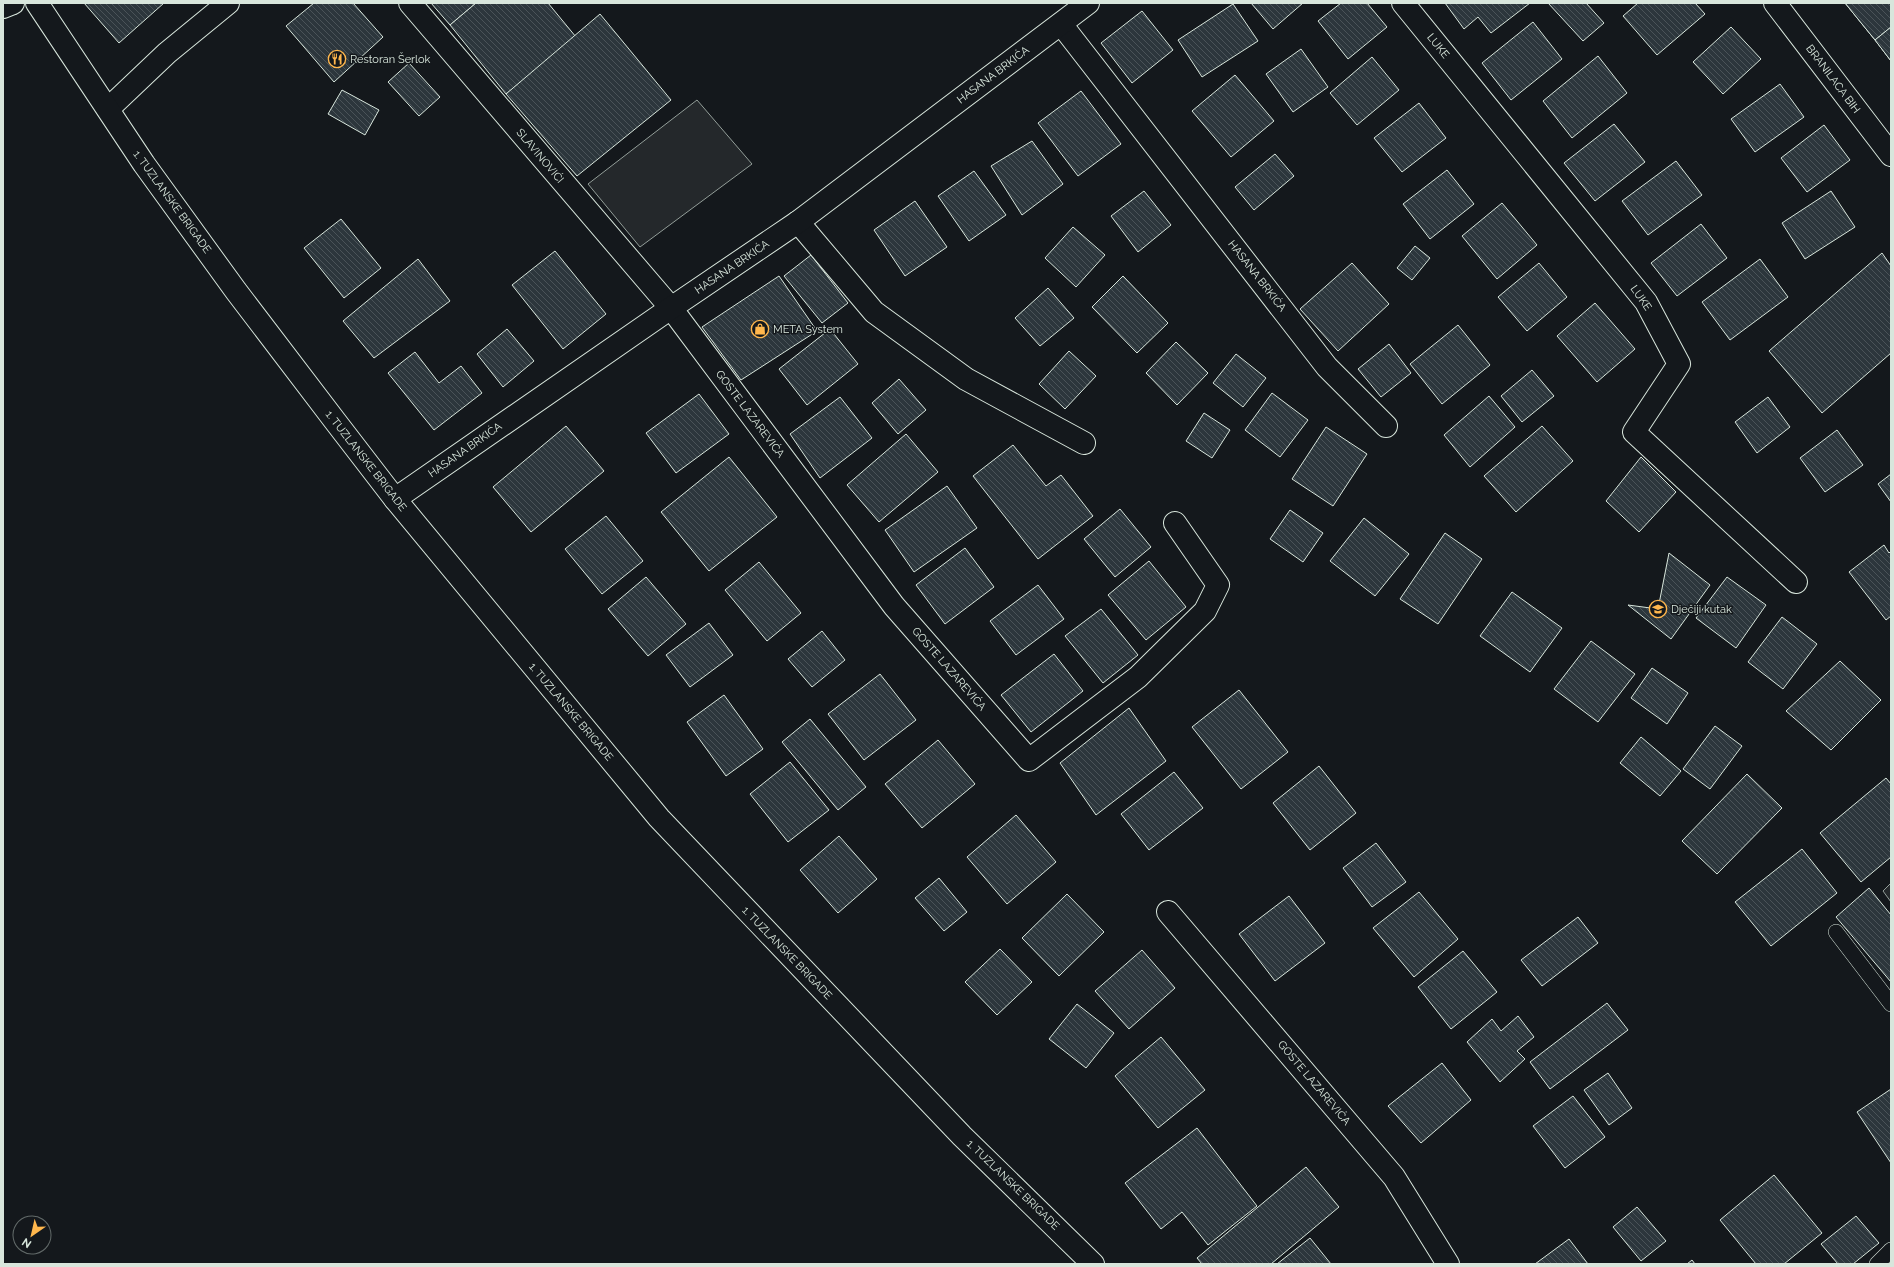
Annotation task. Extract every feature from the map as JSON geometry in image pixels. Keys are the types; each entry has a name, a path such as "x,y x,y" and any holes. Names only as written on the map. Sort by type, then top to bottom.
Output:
{"street":[{"path":"3,7 13,3"},
{"name":"1. TUZLANSKE BRIGADE","path":"37,3 144,164 236,291 395,499 658,818 962,1136 1093,1264"},
{"path":"108,109 167,53 228,3"},
{"name":"SLAVINOVIĆI","path":"410,3 671,308"},
{"name":"HASANA BRKIĆA","path":"395,499 798,222 1088,3"},
{"name":"LUKE","path":"1403,3 1646,302 1679,364 1634,432 1796,582"},
{"name":"BRANILACA BIH","path":"1775,3 1891,155"},
{"name":"HASANA BRKIĆA","path":"1061,24 1327,367 1386,426"},
{"path":"798,222 874,312 966,379 1084,443"},
{"name":"GOSTE LAZAREVIĆA","path":"671,308 894,606 1029,760 1138,677 1204,611 1218,586 1175,523"},
{"name":"GOSTE LAZAREVIĆA","path":"1168,912 1394,1177 1448,1264"}],"lane":[{"path":"1836,932 1891,1004"},
{"path":"1877,1264 1891,1250"}],"shaded area":[{"path":"697,100 752,164 640,247 588,184"},
{"path":"1891,883 1891,902 1883,891"}],"building":[{"path":"84,3 164,3 119,43"},
{"name":"Restoran Šerlok","path":"314,3 353,3 383,37 334,82 286,26"},
{"path":"431,3 476,3 450,25"},
{"path":"476,3 548,3 576,37 506,94 450,25"},
{"path":"1251,3 1303,3 1273,29"},
{"path":"1341,3 1367,3 1387,27 1348,59 1318,21"},
{"path":"1445,3 1530,3 1491,33 1478,17 1464,29"},
{"path":"1548,3 1586,3 1604,23 1583,41"},
{"path":"1638,3 1695,3 1705,14 1657,55 1623,16"},
{"path":"1845,3 1891,3 1891,61 1875,40"},
{"path":"1845,3 1891,3 1891,27 1875,40"},
{"path":"1233,4 1258,41 1202,77 1178,40"},
{"path":"1142,11 1173,50 1132,83 1101,43"},
{"path":"600,14 671,100 577,176 506,94"},
{"path":"1533,22 1562,59 1511,100 1482,63"},
{"path":"1731,27 1761,59 1723,94 1693,62"},
{"path":"1891,27 1891,61 1875,40"},
{"path":"1301,49 1328,87 1293,112 1266,74"},
{"path":"1598,56 1627,93 1572,138 1543,101"},
{"path":"1372,57 1399,90 1357,125 1330,93"},
{"path":"409,63 440,97 419,116 388,82"},
{"path":"1235,75 1274,121 1231,157 1192,111"},
{"path":"1780,84 1804,117 1755,152 1731,119"},
{"path":"342,90 379,110 365,135 328,114"},
{"path":"1081,91 1121,144 1078,176 1038,123"},
{"path":"1419,103 1446,138 1402,172 1374,138"},
{"path":"1614,124 1645,162 1595,201 1564,163"},
{"path":"1824,125 1850,160 1807,192 1781,158"},
{"path":"1032,141 1063,184 1022,215 991,166"},
{"path":"1275,154 1294,176 1254,210 1235,187"},
{"path":"1676,161 1702,195 1648,235 1622,201"},
{"path":"1447,170 1474,204 1430,239 1403,204"},
{"path":"974,171 1006,215 969,241 938,196"},
{"path":"1144,191 1171,225 1138,252 1111,216"},
{"path":"1831,191 1855,227 1805,259 1782,223"},
{"path":"915,201 947,247 905,276 874,230"},
{"path":"1502,203 1537,245 1497,279 1462,236"},
{"path":"341,219 381,268 344,298 304,248"},
{"path":"1701,224 1727,258 1677,296 1651,263"},
{"path":"1073,227 1105,255 1076,287 1045,258"},
{"path":"1415,246 1430,258 1412,280 1397,268"},
{"path":"555,251 606,314 563,349 512,285"},
{"path":"1882,253 1891,266 1891,353 1822,413 1769,351"},
{"path":"811,255 848,303 822,323 784,276"},
{"path":"418,259 450,301 374,358 343,321"},
{"path":"1760,259 1788,297 1730,340 1702,302"},
{"path":"1352,263 1389,304 1338,351 1300,309"},
{"path":"1539,263 1567,297 1527,331 1498,297"},
{"name":"META System","path":"779,276 817,331 741,380 702,327"},
{"path":"1123,276 1168,323 1137,353 1092,307"},
{"path":"1048,288 1074,318 1040,346 1015,318"},
{"path":"1595,303 1635,349 1597,382 1557,336"},
{"path":"1458,325 1490,365 1442,404 1410,364"},
{"path":"507,329 534,361 503,387 477,354"},
{"path":"830,329 858,364 807,405 779,369"},
{"path":"1176,342 1208,373 1177,405 1146,373"},
{"path":"1389,344 1411,373 1381,397 1358,369"},
{"path":"1069,351 1096,376 1065,409 1039,384"},
{"path":"415,352 439,383 461,366 482,393 434,430 388,373"},
{"path":"1236,354 1266,378 1243,407 1213,383"},
{"path":"1532,370 1554,396 1522,422 1501,396"},
{"path":"899,379 926,410 898,434 872,403"},
{"path":"1272,393 1308,420 1280,457 1245,430"},
{"path":"699,394 729,434 676,473 646,433"},
{"path":"1489,396 1515,427 1470,467 1444,435"},
{"path":"840,397 872,438 820,478 790,434"},
{"path":"1768,397 1790,427 1757,453 1735,422"},
{"path":"1204,413 1230,430 1212,458 1186,441"},
{"path":"566,426 604,471 531,532 493,487"},
{"path":"1542,426 1573,461 1516,512 1484,476"},
{"path":"1326,427 1367,454 1333,506 1292,479"},
{"path":"1837,430 1863,465 1825,492 1800,458"},
{"path":"906,434 938,472 879,522 847,485"},
{"path":"1013,445 1046,486 1061,475 1093,516 1038,559 973,476"},
{"path":"729,457 777,517 709,571 661,512"},
{"path":"1641,457 1676,492 1639,532 1606,501"},
{"path":"1891,474 1891,502 1878,484"},
{"path":"947,486 977,528 914,572 885,530"},
{"path":"1120,509 1151,547 1115,577 1084,539"},
{"path":"1290,510 1323,533 1303,562 1270,539"},
{"path":"606,516 643,561 602,594 565,549"},
{"path":"1364,518 1409,554 1375,596 1330,561"},
{"path":"1445,533 1482,559 1438,624 1400,599"},
{"path":"1884,545 1889,553 1891,551 1891,616 1886,620 1849,572"},
{"path":"965,548 994,587 945,624 916,585"},
{"name":"Dječiji kutak","path":"1669,553 1710,585 1671,639 1628,605 1658,609"},
{"path":"1149,561 1186,607 1146,640 1108,595"},
{"path":"759,562 801,613 767,641 725,590"},
{"path":"646,577 686,624 648,656 608,609"},
{"path":"1727,577 1766,605 1736,648 1696,618"},
{"path":"1038,585 1064,619 1016,655 990,621"},
{"path":"1512,592 1562,628 1530,672 1480,636"},
{"path":"1101,609 1138,655 1103,683 1065,636"},
{"path":"1782,617 1817,644 1783,689 1748,662"},
{"path":"709,623 733,655 690,687 666,655"},
{"path":"822,631 845,660 812,687 788,659"},
{"path":"1591,641 1635,674 1598,722 1554,689"},
{"path":"1054,654 1083,691 1031,732 1001,695"},
{"path":"1840,661 1881,700 1831,750 1786,711"},
{"path":"1652,668 1688,693 1667,724 1631,698"},
{"path":"880,674 916,720 864,760 828,714"},
{"path":"1239,690 1288,752 1241,789 1192,727"},
{"path":"724,695 763,749 726,776 687,722"},
{"path":"1129,708 1166,761 1096,815 1060,763"},
{"path":"810,719 866,787 838,810 782,742"},
{"path":"1715,726 1742,746 1710,789 1683,769"},
{"path":"1641,737 1681,771 1660,796 1620,763"},
{"path":"938,740 975,784 922,828 885,784"},
{"path":"790,762 829,810 788,842 750,794"},
{"path":"1319,766 1356,813 1310,850 1273,803"},
{"path":"1174,772 1203,808 1149,850 1121,814"},
{"path":"1747,774 1782,808 1717,874 1682,841"},
{"path":"1886,778 1891,784 1891,857 1861,882 1820,833"},
{"path":"1016,815 1056,862 1007,904 967,857"},
{"path":"839,836 877,879 838,913 800,870"},
{"path":"1376,843 1406,882 1372,907 1343,868"},
{"path":"1802,849 1837,893 1771,946 1735,902"},
{"path":"939,878 967,912 944,931 915,898"},
{"path":"1869,888 1891,915 1891,982 1836,917"},
{"path":"1419,892 1458,939 1414,977 1373,928"},
{"path":"1067,894 1104,932 1059,976 1022,938"},
{"path":"1289,896 1325,943 1275,981 1239,934"},
{"path":"1578,917 1598,943 1542,986 1521,960"},
{"path":"1000,949 1032,982 997,1015 965,982"},
{"path":"1142,950 1175,988 1129,1029 1095,991"},
{"path":"1463,951 1497,992 1451,1029 1418,987"},
{"path":"1607,1003 1628,1030 1550,1089 1530,1062"},
{"path":"1077,1004 1114,1033 1086,1068 1049,1039"},
{"path":"1518,1016 1534,1037 1517,1051 1525,1059 1500,1082 1467,1042 1492,1019 1501,1031"},
{"path":"1161,1037 1205,1090 1158,1128 1115,1076"},
{"path":"1442,1063 1471,1100 1421,1143 1388,1106"},
{"path":"1608,1073 1632,1108 1609,1125 1584,1090"},
{"path":"1891,1089 1891,1163 1857,1112"},
{"path":"1573,1096 1605,1137 1565,1168 1533,1126"},
{"path":"1197,1128 1257,1206 1208,1245 1182,1212 1161,1229 1125,1183"},
{"path":"1306,1167 1339,1207 1271,1264 1202,1264 1197,1258"},
{"path":"1774,1175 1822,1233 1784,1264 1756,1264 1720,1220"},
{"path":"1637,1207 1666,1241 1641,1261 1613,1227"},
{"path":"1856,1216 1879,1243 1853,1264 1838,1264 1821,1244"},
{"path":"1310,1238 1331,1264 1277,1264"},
{"path":"1569,1239 1588,1264 1535,1264"},
{"path":"1692,1260 1695,1264 1687,1264"}],"place":[{"name":"Restoran Šerlok","path":"337,59"},
{"name":"META System","path":"760,329"},
{"name":"Dječiji kutak","path":"1658,609"}]}
